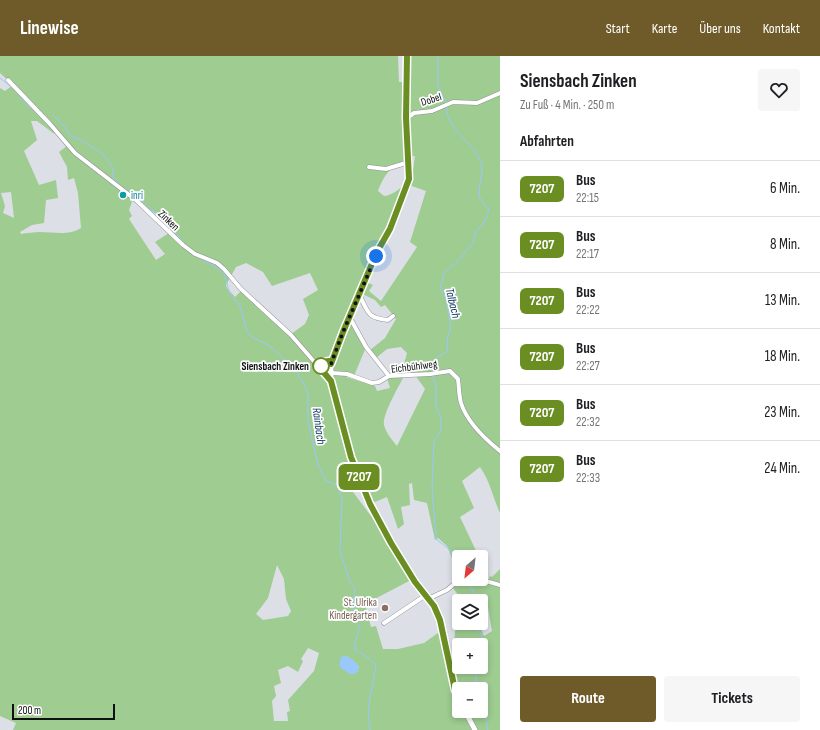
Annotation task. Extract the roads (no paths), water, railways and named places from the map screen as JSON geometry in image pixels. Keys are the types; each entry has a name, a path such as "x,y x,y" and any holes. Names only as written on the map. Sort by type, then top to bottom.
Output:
{"street":[{"name":"Dobel","path":"331,381 331,364 359,294 377,252 390,229 408,184 410,173 406,118 407,56"},
{"name":"Zinken","path":"8,80 75,153 137,201 183,245 195,254 218,263 241,289 291,334 331,381"},
{"name":"Dobel","path":"406,118 414,113 432,111 446,104 477,103 500,93"},
{"name":"Dobel","path":"407,107 414,113"},
{"path":"369,167 386,170 409,162"},
{"path":"359,294 367,311 372,317 388,320 393,316"},
{"path":"350,318 366,347 389,376"},
{"path":"320,368 324,362 329,361 331,364"},
{"name":"Eichbühlweg","path":"332,373 347,374 372,383 379,382 389,376 432,374 450,371 456,375 461,402 466,414 473,425 500,451"},
{"path":"331,381 351,457 370,504 391,543 434,606 440,620 453,682"},
{"path":"488,581 500,585"},
{"path":"384,623 426,596 432,597 442,593 452,585"},
{"path":"469,718 475,730"}],"water":[{"path":"342,656 350,658 357,664 359,669 355,674 350,674 341,668 339,664"}],"waterway":[{"name":"Talbach","path":"438,56 438,86 446,103"},
{"name":"Rainbach","path":"0,78 10,86"},
{"name":"Rainbach","path":"18,94 30,108"},
{"name":"Talbach","path":"432,371 437,357 446,352 448,348 447,340 451,327 446,298 440,289 444,273 459,260 473,243 475,233 485,221 489,210 479,197 482,173 479,158 475,151 450,122 447,107"},
{"name":"Rainbach","path":"53,115 71,136 81,140 104,155 113,168 113,178 120,185"},
{"name":"Rainbach","path":"124,189 136,195 148,208 168,219 174,226 173,231 180,238"},
{"name":"Rainbach","path":"202,260 215,266 224,274 230,294 240,306 247,332 252,337 270,346 295,369 308,393 308,421 318,465 326,481 337,485 342,497 340,551 350,582 355,588 353,609 360,622"},
{"name":"Talbach","path":"432,375 436,385 436,407 441,418 441,430 434,442 432,488 436,539 452,553"},
{"name":"Talbach","path":"470,586 475,594"},
{"name":"Rainbach","path":"359,626 355,650 367,657 376,665 368,714 370,730"},
{"name":"Talbach","path":"479,630 481,638"},
{"name":"Talbach","path":"475,682 477,674"},
{"name":"Talbach","path":"486,718 488,730"}],"place":[{"name":"inri","path":"123,195"},
{"name":"Siensbach Zinken","path":"321,366"},
{"name":"St. Ulrika Kindergarten","path":"385,608"}]}
